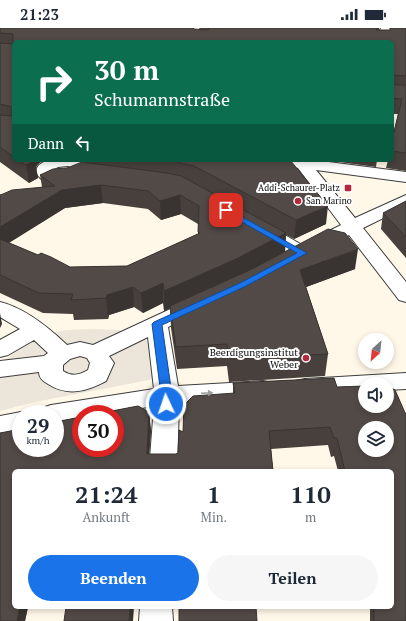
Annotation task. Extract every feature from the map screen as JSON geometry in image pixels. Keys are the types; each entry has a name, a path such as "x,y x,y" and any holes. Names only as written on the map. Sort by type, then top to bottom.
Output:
{"street":[{"path":"382,40 386,28"},
{"path":"53,179 44,175 43,171 52,164 63,162"},
{"path":"33,190 53,179 74,178 90,174 84,169 83,166 73,162"},
{"path":"301,162 406,176"},
{"path":"301,162 406,296"},
{"path":"283,263 352,226 406,200"},
{"path":"249,223 303,253"},
{"path":"95,353 214,297"},
{"path":"0,308 39,332 57,358"},
{"path":"157,324 166,395 162,469"},
{"path":"0,350 39,332"},
{"path":"0,369 57,358 80,349 95,353 102,363 98,375 84,389 64,383 52,374 57,358"},
{"path":"64,412 166,395 406,381"},
{"path":"0,425 12,423"},
{"path":"156,609 156,621"}],"shaded area":[{"path":"66,330 118,330 146,339 152,350 154,379 23,405 12,405 12,408 0,411 0,365 21,348 43,335"}],"building":[{"path":"0,28 193,28 207,30 209,29 208,28 377,28 376,30 390,30 390,28 406,28 406,76 394,75 394,40 13,40 13,34 0,33"},
{"path":"0,43 12,44 12,107 0,104"},
{"path":"394,85 406,85 406,153 394,151 394,132 402,99 394,98"},
{"path":"0,115 12,116 12,156 0,147"},
{"path":"21,162 33,162 26,165"},
{"path":"82,162 181,176 286,233 236,259 164,291 163,283 141,293 133,287 107,295 106,298 71,300 73,294 39,293 0,275 0,239 38,255 41,253 51,257 70,267 127,266 200,233 198,232 199,206 180,195 160,201 148,191 101,185 62,190 0,227 0,195 12,190 55,186 40,175 53,169 67,168"},
{"path":"177,162 292,162 328,206 296,220 194,166"},
{"path":"406,201 406,237 383,213"},
{"path":"328,229 345,233 358,249 300,270 328,354 230,359 227,344 176,347 170,306 252,269"},
{"path":"334,378 337,387 358,386 358,413 394,413 395,390 406,415 406,621 374,621 374,609 394,609 394,469 345,469 337,438 334,438 330,427 269,431 273,469 12,469 12,609 20,609 17,621 0,621 0,433 12,431 12,457 64,457 64,420 72,419 72,457 124,457 124,409 138,406 149,412 147,454 176,454 178,453 179,430 183,432 184,405 193,396 235,393 233,383"},
{"path":"66,609 130,609 129,621 64,621"},
{"path":"179,609 256,609 257,621 179,621"}],"place":[{"name":"Addi-Schaurer-Platz","path":"348,188"},
{"name":"San Marino","path":"298,201"},
{"name":"Beerdigungsinstitut Weber","path":"306,358"}],"route":[{"path":"166,404 157,324 243,284 303,253 226,210"}]}
